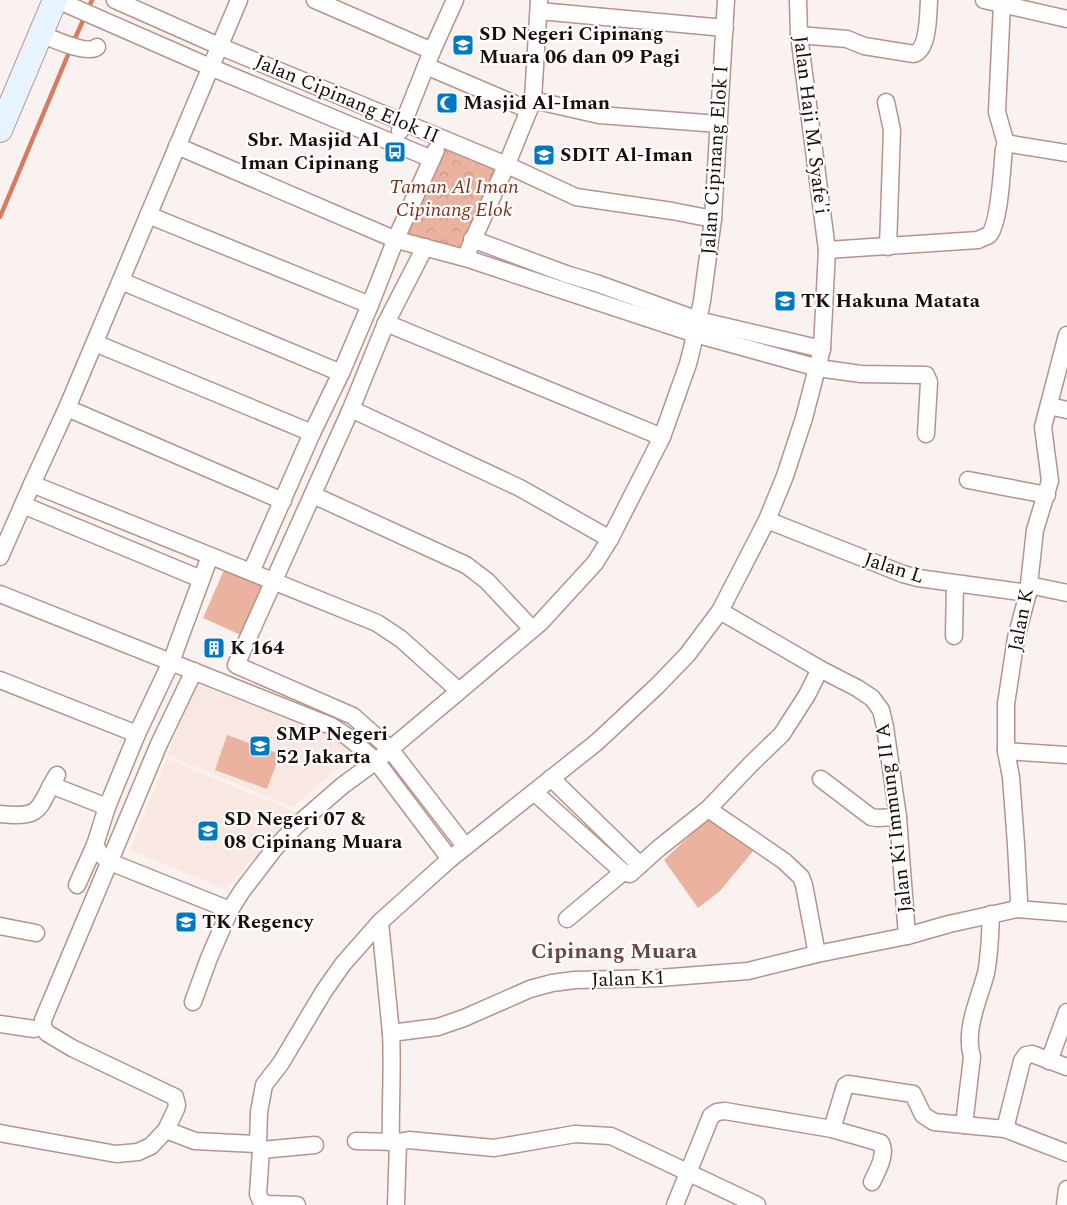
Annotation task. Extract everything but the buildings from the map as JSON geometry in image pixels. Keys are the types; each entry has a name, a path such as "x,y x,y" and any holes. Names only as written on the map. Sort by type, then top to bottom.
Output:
{"main road":[{"path":"0,130 7,95 48,37 58,1"}],"street":[{"name":"Jalan Cipinang Elok II","path":"115,0 219,46 506,165 576,197 713,219"},
{"path":"0,557 95,343 239,0"},
{"path":"314,0 429,58 531,105 598,115 719,124"},
{"path":"395,143 429,58 455,0"},
{"name":"Jalan Cipinang Elok I","path":"193,1002 209,958 230,910 275,848 296,826 342,786 376,761 532,629 595,563 610,539 662,437 688,364 696,327 713,219 726,0"},
{"name":"Jalan Haji M. Syafe'i","path":"297,1205 267,1204 261,1201 258,1194 259,1112 264,1085 281,1063 324,991 343,964 380,922 465,846 597,742 687,655 720,610 767,520 785,476 802,426 822,349 827,250 799,35 798,0"},
{"path":"799,35 850,39 864,46 914,54 924,44 929,0"},
{"name":"Jalan Cipinang Elok II","path":"58,1 210,68 432,159"},
{"path":"827,250 978,240 988,235 997,211 1006,144 997,112 993,1 1067,19"},
{"path":"465,258 531,105 539,6 725,28"},
{"path":"48,37 76,47 91,50 98,47"},
{"path":"886,102 892,130 888,247"},
{"path":"251,572 312,433 341,373 396,240 442,138"},
{"path":"1006,144 1067,153"},
{"path":"177,146 396,240 465,258 696,327 818,368 861,374 926,375 929,382 926,434"},
{"path":"148,216 370,305"},
{"path":"472,238 566,274 596,283 696,327 822,349"},
{"path":"226,684 313,495 386,323 425,247"},
{"path":"121,281 341,373"},
{"path":"386,323 662,437"},
{"name":"Jalan K","path":"1017,909 1019,901 1016,844 1011,777 1006,751 1006,704 1016,638 1028,589 1035,530 1050,481 1043,433 1067,335"},
{"path":"95,343 312,433"},
{"path":"1049,406 1067,410"},
{"path":"67,408 283,501"},
{"path":"351,409 520,488 610,539"},
{"path":"968,480 1047,495"},
{"path":"32,484 376,623 401,639 460,691"},
{"path":"313,495 466,565 488,581 532,629"},
{"path":"23,505 201,579"},
{"name":"Jalan L","path":"767,520 903,574 918,578 956,584 1067,593"},
{"path":"77,885 95,845 137,734 171,662 210,556"},
{"path":"954,636 956,584"},
{"path":"0,594 331,726 348,737 376,761 450,859"},
{"name":"Jalan Ki Immung II A","path":"720,610 820,669 857,688 872,698 881,710 898,817 907,936"},
{"path":"236,665 353,716 390,749 465,846"},
{"path":"534,792 624,872 630,874 708,809 782,734 807,695 820,669"},
{"path":"0,1133 116,1154 138,1152 151,1146 166,1130 176,1109 175,1097 72,1048 47,1033 43,1027 43,1020 159,744 194,671"},
{"path":"0,680 137,734"},
{"path":"1006,751 1067,755"},
{"path":"551,778 640,865"},
{"path":"821,779 871,817 898,817"},
{"path":"0,814 22,816 31,814 38,809 54,780 108,808"},
{"path":"708,809 784,862 801,877 817,954"},
{"path":"95,845 101,855 110,862 230,910"},
{"path":"567,919 624,872"},
{"name":"Jalan K1","path":"391,1032 438,1027 464,1018 530,989 552,983 575,980 709,975 748,971 817,954 907,936 1017,909 1067,913"},
{"path":"964,1125 972,1057 970,1048 973,1015 986,972 990,944 991,914"},
{"path":"380,922 393,1064 390,1117 395,1142 396,1205"},
{"path":"0,926 36,933"},
{"path":"1049,1061 1067,1012"},
{"path":"0,1024 34,1029"},
{"path":"1005,1129 1022,1061 1026,1055 1032,1054 1067,1067"},
{"path":"826,1129 845,1086 848,1084 913,1094 923,1115 934,1122 1005,1129 1067,1153"},
{"path":"675,1205 711,1116 717,1112 826,1129 881,1143 884,1148 882,1157 872,1182"},
{"path":"166,1130 195,1141 260,1147 315,1144"},
{"path":"356,1141 395,1142 409,1140 494,1148 576,1134 611,1136 757,1205"},
{"path":"1065,1205 1067,1189"}],"shaded area":[{"name":"SMP Negeri 52 Jakarta","path":"195,684 345,738 355,754 292,807 167,755"},
{"name":"SD Negeri 07 & 08 Cipinang Muara","path":"167,759 296,812 225,889 130,850"}],"green space":[{"name":"Taman Al Iman Cipinang Elok","path":"442,142 505,167 463,258 400,237"},
{"path":"224,570 262,586 241,635 203,618"},
{"path":"227,735 280,754 267,789 215,770"},
{"path":"709,817 754,850 720,891 698,908 664,860"}],"waterway":[{"path":"73,43 92,0"},
{"path":"0,217 70,50"}],"place":[{"name":"SD Negeri Cipinang Muara 06 dan 09 Pagi","path":"463,45"},
{"name":"Masjid Al-Iman","path":"447,103"},
{"name":"Sbr. Masjid Al Iman Cipinang","path":"395,152"},
{"name":"SDIT Al-Iman","path":"544,155"},
{"name":"TK Hakuna Matata","path":"785,301"},
{"name":"K 164","path":"214,648"},
{"name":"SMP Negeri 52 Jakarta","path":"260,746"},
{"name":"SD Negeri 07 & 08 Cipinang Muara","path":"208,831"},
{"name":"TK Regency","path":"186,922"}],"district":[{"name":"Cipinang Muara","path":"614,951"}]}
